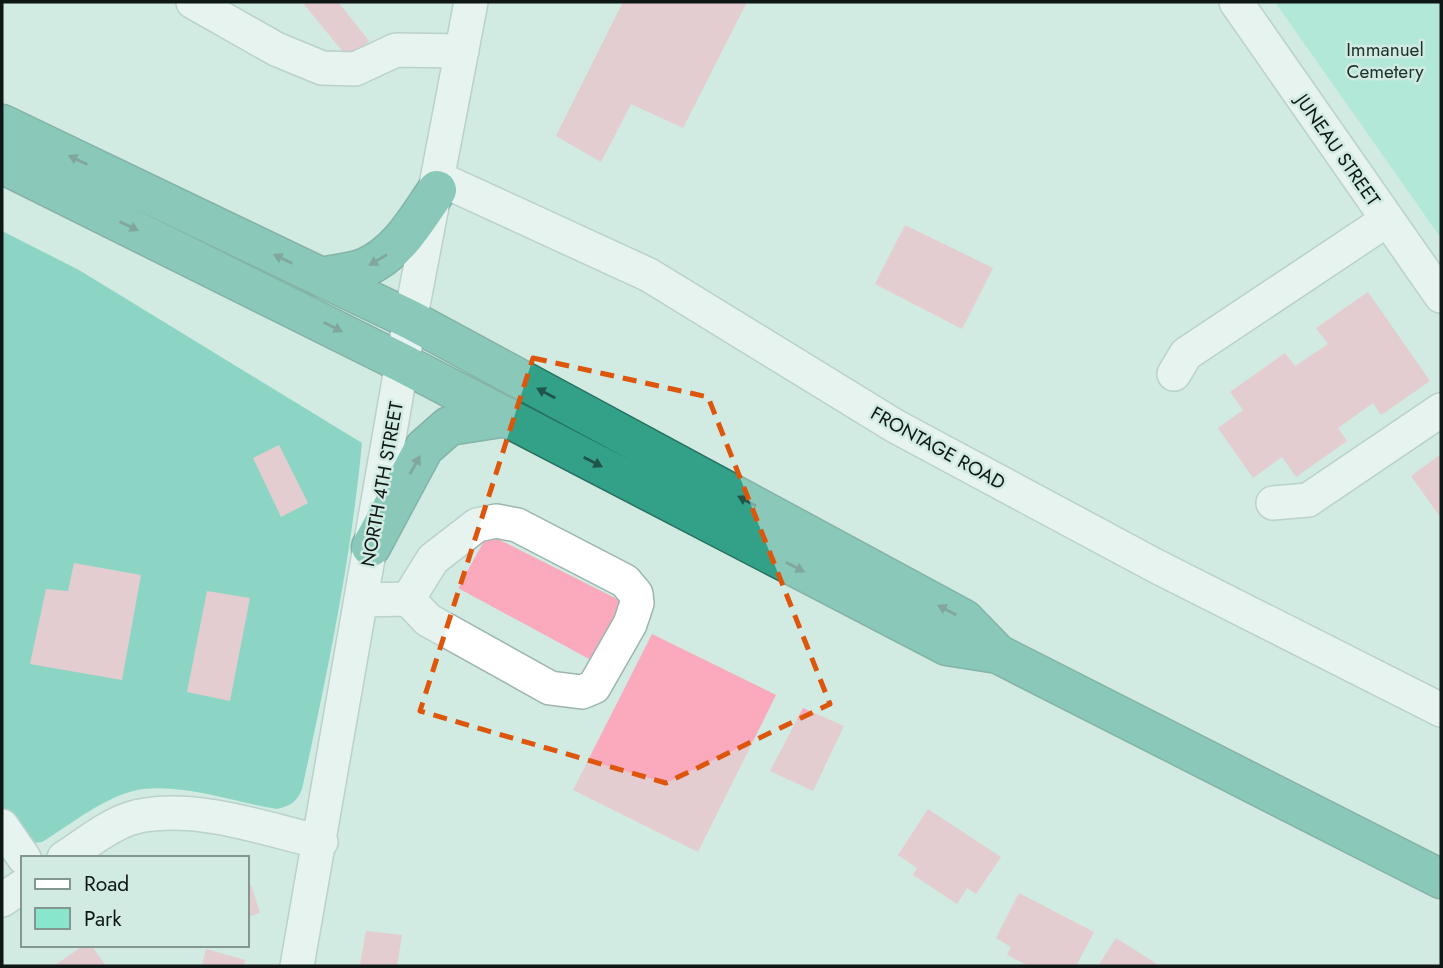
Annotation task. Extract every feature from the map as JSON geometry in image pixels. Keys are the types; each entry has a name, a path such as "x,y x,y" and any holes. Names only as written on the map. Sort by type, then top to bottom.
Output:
{"highway":[{"path":"2,124 411,320 964,619 998,654"},
{"path":"2,164 402,363 947,646 998,654 1441,879"},
{"path":"321,277 363,269 386,255 407,234 438,185"},
{"path":"371,547 425,448 449,426 507,417"}],"street":[{"path":"193,2 276,49 322,68 355,69 396,50 463,51"},
{"name":"NORTH 4TH STREET","path":"297,966 321,842 402,363 471,2"},
{"name":"JUNEAU STREET","path":"1236,2 1441,296"},
{"name":"FRONTAGE ROAD","path":"438,185 649,275 895,426 1154,565 1441,710"},
{"path":"1174,374 1186,354 1387,220"},
{"path":"1272,503 1308,500 1441,410"},
{"path":"362,600 408,599 428,620 551,688 583,692 594,687 630,624 637,603 636,594 625,581 517,525 496,521 477,525 433,559 408,599"},
{"path":"67,856 108,828 145,815 194,813 321,842"},
{"path":"2,827 23,856"},
{"path":"2,900 21,887"}],"highlighted area":[{"path":"533,358 708,397 830,704 666,783 420,711"}],"green space":[{"name":"Immanuel Cemetery","path":"1275,2 1441,2 1441,238"},
{"path":"2,231 79,270 362,443 352,530 329,660 302,789 289,805 277,809 193,791 143,789 103,803 42,842 32,843 2,808"}],"building":[{"path":"302,2 338,2 369,41 348,58"},
{"path":"623,2 747,2 683,128 631,104 601,162 556,136"},
{"path":"905,225 993,268 962,329 875,284"},
{"path":"1368,292 1430,381 1381,415 1373,403 1338,428 1347,441 1296,477 1282,457 1253,478 1218,428 1243,410 1230,392 1285,353 1295,366 1328,344 1316,328"},
{"path":"279,445 308,503 281,517 253,458"},
{"path":"1441,454 1441,518 1411,476"},
{"path":"488,534 623,602 591,660 458,588"},
{"path":"74,563 141,575 122,680 30,664 46,589 68,591"},
{"path":"207,591 250,598 230,701 187,692"},
{"path":"652,634 776,695 698,852 573,790"},
{"path":"803,708 844,726 813,791 770,771"},
{"path":"928,809 1001,857 976,894 967,888 957,904 913,875 917,868 898,855"},
{"path":"251,885 260,913 248,917 248,886"},
{"path":"1019,893 1094,932 1076,966 1029,966 1007,955 1011,947 996,938"},
{"path":"366,931 402,935 397,966 360,965"},
{"path":"1116,938 1160,966 1098,966"},
{"path":"81,947 92,947 106,966 54,966"},
{"path":"206,949 245,960 244,966 202,966"}]}
